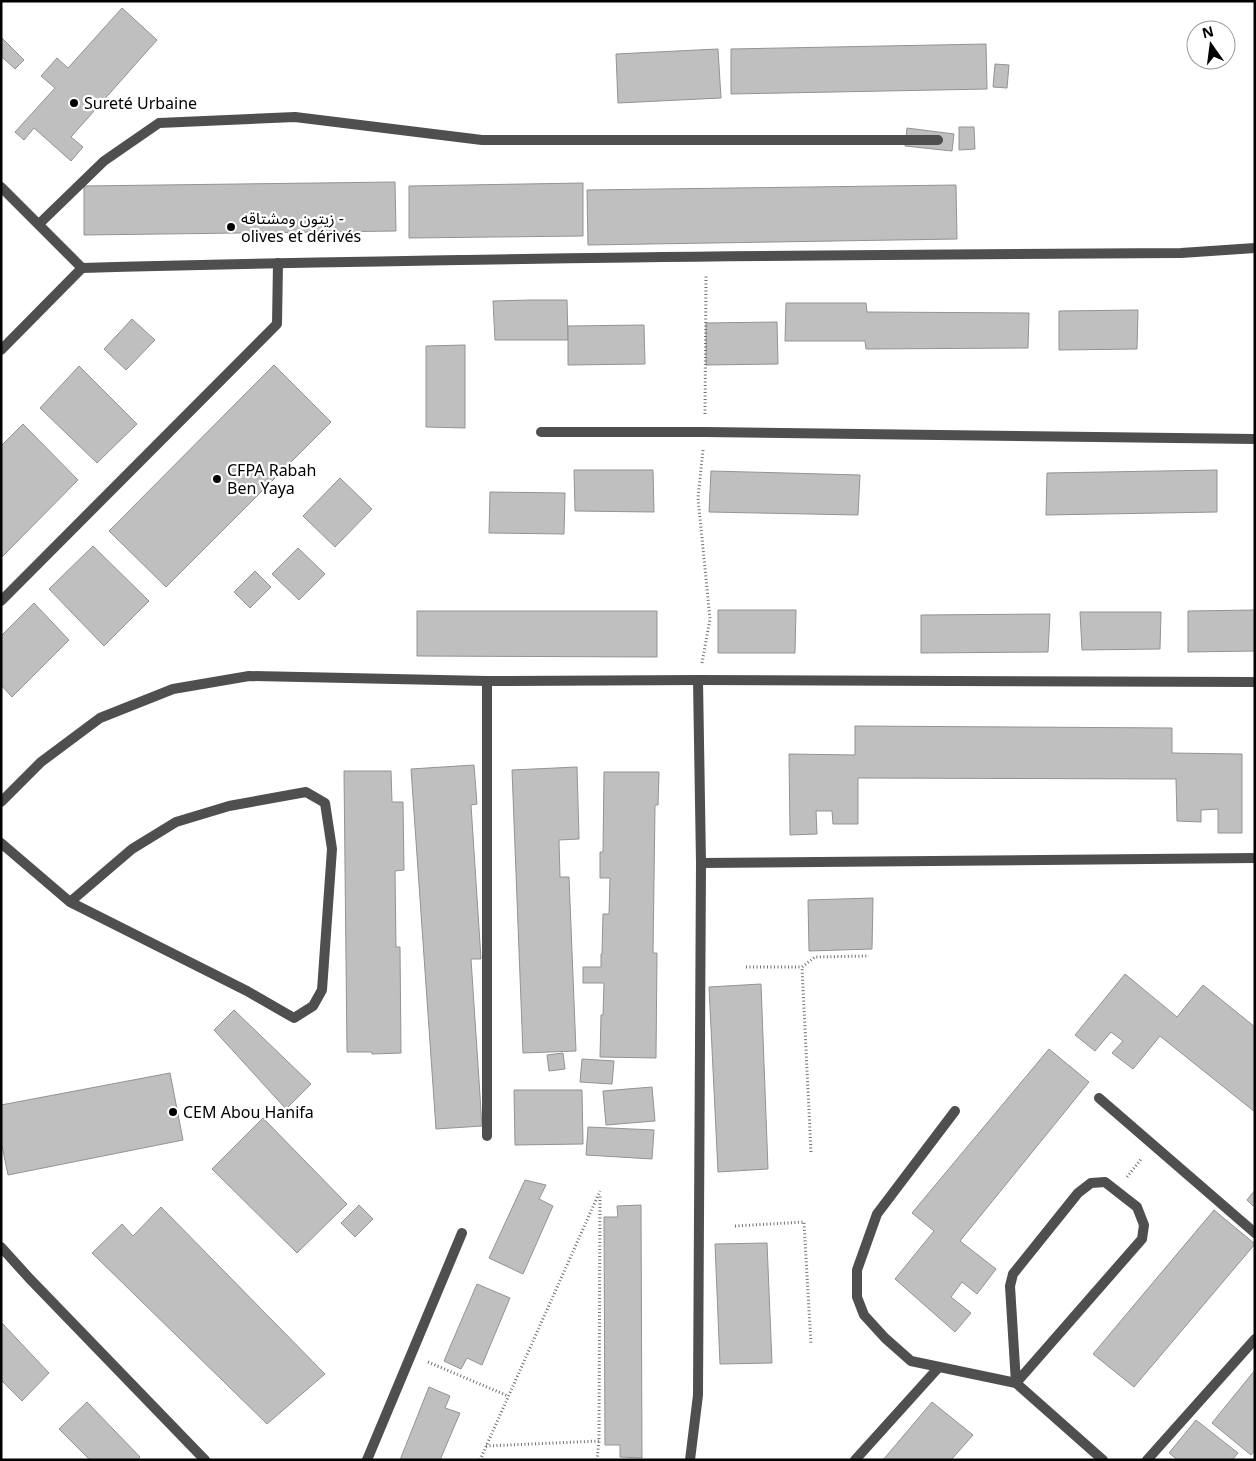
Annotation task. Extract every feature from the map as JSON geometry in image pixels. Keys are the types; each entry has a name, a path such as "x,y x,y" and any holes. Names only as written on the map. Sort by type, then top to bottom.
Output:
{"street":[{"path":"39,224 104,161 159,123 295,117 482,140 938,140"},
{"path":"1,187 82,268"},
{"path":"1,350 82,268 706,256 1181,253 1255,248"},
{"path":"1,601 276,324 278,263"},
{"path":"542,432 1255,438"},
{"path":"1,802 41,762 100,718 174,689 249,676 487,681 1255,682"},
{"path":"690,1460 698,1395 701,863 698,680"},
{"path":"487,681 487,1136"},
{"path":"1,843 70,902 247,991 294,1018 313,1006 322,990 332,848 325,803 306,792 229,806 176,822 132,848 70,902"},
{"path":"701,863 1255,858"},
{"path":"1099,1098 1255,1233"},
{"path":"955,1111 877,1214 857,1270 857,1297 864,1315 885,1338 911,1361 1016,1383 1104,1460"},
{"path":"1105,1182 1137,1207 1144,1225 1142,1239 1016,1383 1010,1286 1013,1274 1078,1193 1091,1183 1105,1182"},
{"path":"367,1460 462,1233"},
{"path":"1,1247 205,1460"},
{"path":"1147,1460 1255,1339"},
{"path":"854,1460 939,1367"}],"path":[{"path":"698,680 710,619 698,498 705,432 706,256"},
{"path":"746,967 802,967 815,958 869,956"},
{"path":"802,967 811,1152"},
{"path":"1117,1191 1142,1157"},
{"path":"480,1460 600,1191 599,1441 597,1460"},
{"path":"735,1226 804,1222 811,1345"},
{"path":"411,1354 508,1396"},
{"path":"486,1446 599,1441"}],"building":[{"path":"122,8 157,40 71,137 83,147 71,161 34,128 24,140 15,132 55,88 41,76 57,58 68,68"},
{"path":"1,37 24,60 15,69 1,56"},
{"path":"986,44 987,89 731,94 731,49"},
{"path":"718,49 721,98 618,103 616,54"},
{"path":"995,64 1009,65 1007,88 993,87"},
{"path":"959,127 974,127 975,149 959,150"},
{"path":"907,128 954,134 952,151 905,146"},
{"path":"395,182 396,231 84,235 84,186"},
{"path":"583,183 583,236 409,238 409,186"},
{"path":"956,185 957,239 588,245 587,190"},
{"path":"567,300 568,340 495,340 493,301"},
{"path":"786,303 866,303 867,312 1029,313 1028,348 866,349 865,341 785,341"},
{"path":"1138,310 1137,349 1059,350 1059,311"},
{"path":"132,319 155,340 126,370 104,349"},
{"path":"777,322 778,364 706,365 706,323"},
{"path":"644,325 645,364 568,365 568,326"},
{"path":"465,345 465,428 426,427 426,346"},
{"path":"274,365 331,422 166,587 109,531"},
{"path":"79,366 137,424 97,463 40,408"},
{"path":"23,424 78,480 1,558 1,446"},
{"path":"574,470 653,470 654,512 575,511"},
{"path":"1217,470 1217,512 1046,515 1047,473"},
{"path":"711,471 860,475 858,515 709,512"},
{"path":"340,478 372,509 335,547 303,516"},
{"path":"490,492 565,493 564,534 489,533"},
{"path":"93,546 149,601 104,646 49,589"},
{"path":"298,548 325,574 299,600 272,574"},
{"path":"255,571 271,587 250,608 234,592"},
{"path":"34,603 69,640 12,697 1,685 1,636"},
{"path":"718,610 796,610 795,653 718,653"},
{"path":"1255,610 1255,651 1188,652 1188,611"},
{"path":"417,611 657,611 657,657 417,656"},
{"path":"1080,612 1161,612 1160,649 1082,650"},
{"path":"1050,614 1048,652 921,653 921,615"},
{"path":"855,726 1172,728 1172,753 1242,754 1242,833 1218,833 1218,809 1201,810 1201,822 1177,821 1176,779 858,778 858,824 833,824 832,811 816,811 817,834 790,835 789,754 855,755"},
{"path":"474,765 477,804 471,805 481,959 471,959 482,1126 436,1129 411,769"},
{"path":"577,767 579,839 559,840 560,877 569,877 576,1051 523,1053 512,770"},
{"path":"344,771 391,771 392,802 403,802 404,870 395,871 396,947 400,947 401,1053 372,1054 372,1052 347,1052"},
{"path":"604,772 659,772 658,805 655,805 653,953 657,953 656,1058 600,1057 604,983 583,983 583,967 601,967 603,914 609,914 610,878 600,878 600,852 603,852"},
{"path":"873,898 872,949 809,951 808,900"},
{"path":"1125,974 1177,1017 1203,985 1255,1027 1255,1112 1160,1036 1133,1069 1112,1053 1123,1041 1111,1032 1095,1051 1075,1035"},
{"path":"761,984 768,1169 718,1172 709,987"},
{"path":"234,1010 311,1084 286,1109 214,1030"},
{"path":"1049,1049 1089,1082 960,1241 996,1269 977,1294 962,1282 951,1297 971,1313 955,1332 895,1279 934,1231 912,1213"},
{"path":"563,1053 565,1069 549,1071 547,1055"},
{"path":"582,1059 614,1061 612,1084 580,1082"},
{"path":"170,1073 183,1140 8,1175 1,1141 1,1105"},
{"path":"652,1087 655,1121 606,1125 603,1091"},
{"path":"514,1090 582,1090 583,1144 515,1145"},
{"path":"263,1118 347,1204 297,1253 212,1169"},
{"path":"588,1127 654,1130 652,1159 586,1155"},
{"path":"525,1180 546,1185 539,1199 553,1206 523,1274 489,1258"},
{"path":"1255,1190 1255,1204 1253,1206 1247,1200"},
{"path":"359,1205 373,1219 355,1237 341,1223"},
{"path":"641,1205 642,1458 620,1457 620,1445 605,1445 604,1217 618,1217 617,1206"},
{"path":"161,1207 325,1374 267,1424 92,1253 122,1224 133,1236"},
{"path":"1214,1210 1255,1244 1134,1387 1093,1354"},
{"path":"767,1243 772,1363 720,1364 715,1244"},
{"path":"477,1284 510,1298 482,1365 467,1358 461,1369 444,1361"},
{"path":"1,1322 49,1373 22,1401 1,1380"},
{"path":"1255,1370 1255,1450 1251,1455 1212,1423"},
{"path":"429,1387 450,1396 445,1408 460,1413 440,1460 400,1460"},
{"path":"87,1402 140,1457 137,1460 90,1460 59,1429"},
{"path":"932,1402 973,1435 951,1460 883,1460"},
{"path":"1196,1420 1238,1453 1232,1460 1178,1460 1169,1453"}],"place":[{"name":"Sureté Urbaine","path":"74,103"},
{"name":"زيتون ومشتاقه - olives et dérivés","path":"231,227"},
{"name":"CFPA Rabah Ben Yaya","path":"217,479"},
{"name":"CEM Abou Hanifa","path":"173,1112"}]}
